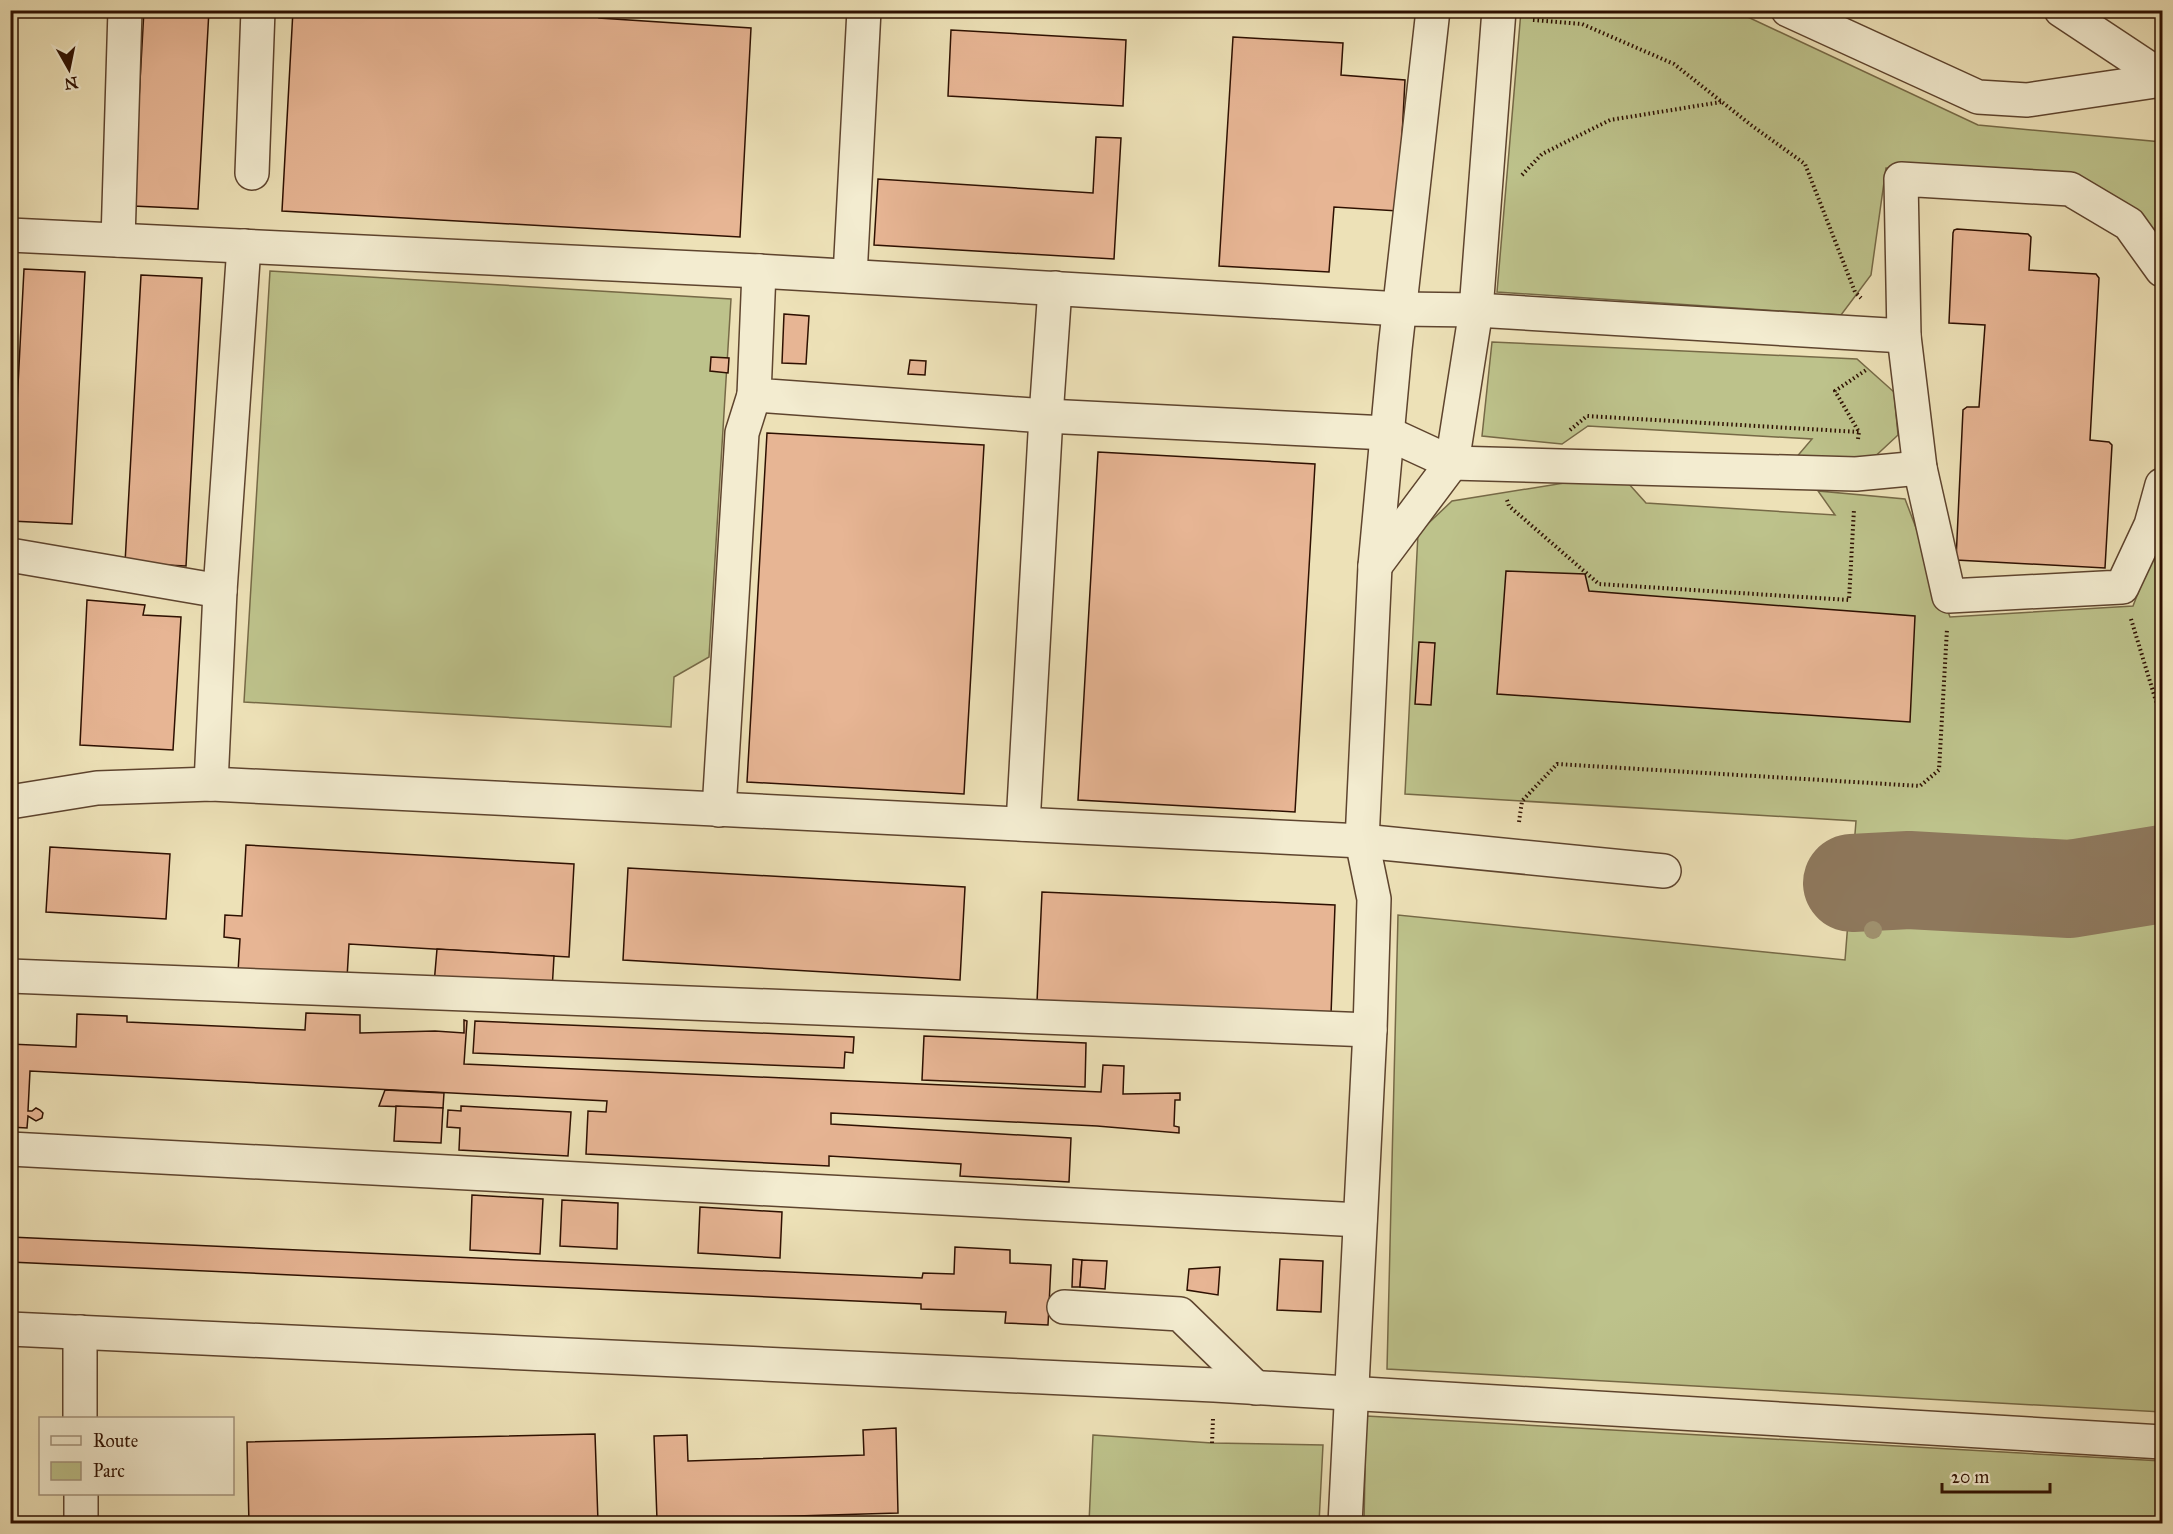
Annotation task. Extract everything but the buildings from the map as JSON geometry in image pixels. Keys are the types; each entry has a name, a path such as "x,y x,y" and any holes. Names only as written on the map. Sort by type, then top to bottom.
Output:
{"lane":[{"path":"118,240 125,10"},
{"path":"252,173 258,10"},
{"path":"850,276 864,10"},
{"path":"1346,1524 1370,1030 1374,899 1362,842 1375,566 1387,433 1433,10"},
{"path":"1788,10 1978,97 2026,100 2163,78"},
{"path":"2061,10 2163,78"},
{"path":"1375,566 1452,463 1476,310 1499,14"},
{"path":"2163,270 2129,224 2070,189 1901,179 1904,336 1920,468 1949,596 2122,587 2151,525 2163,485"},
{"path":"10,234 759,271 1904,336"},
{"path":"211,784 220,591 244,246"},
{"path":"719,810 742,433 754,395 759,271"},
{"path":"1023,824 1055,288"},
{"path":"754,395 1046,416 1387,433 1452,463 1856,474 1920,468"},
{"path":"10,555 220,591"},
{"path":"10,802 97,788 211,784 1362,842 1664,871"},
{"path":"10,976 1370,1030"},
{"path":"10,1149 1360,1220"},
{"path":"1064,1307 1180,1314 1256,1388"},
{"path":"10,1329 1352,1393 2163,1442"},
{"path":"80,1332 80,1417"},
{"path":"81,1495 81,1524"}],"path":[{"path":"1499,14 1582,24 1674,64 1805,164 1855,292 1863,299"},
{"path":"1520,178 1542,154 1610,120 1722,102"},
{"path":"2122,587 2163,722"},
{"path":"1515,856 1522,801 1557,764 1920,786 1939,770 1949,596"}],"green space":[{"path":"1521,11 1735,11 1978,125 2162,142 2162,260 2085,184 1886,168 1871,275 1841,315 1497,292"},
{"path":"270,271 731,299 709,657 674,677 671,727 244,702"},
{"path":"1492,342 1857,359 1894,392 1898,435 1868,463 1794,460 1812,439 1588,426 1562,444 1482,436"},
{"path":"1620,474 1646,503 1835,515 1818,491 1905,499 1950,617 2133,606 2162,531 2162,1412 1387,1369 1398,915 1845,960 1856,821 1405,794 1418,533 1452,501"},
{"path":"1366,1416 2162,1461 2162,1523 1364,1524"},
{"path":"1093,1435 1212,1443 1323,1445 1319,1523 1089,1523"}],"taxiway":[{"path":"1852,883 1909,880 2070,889 2162,874"}]}
